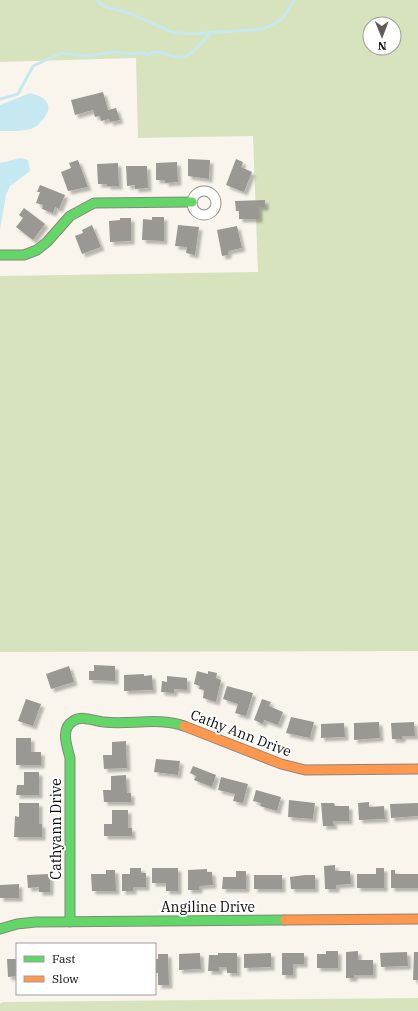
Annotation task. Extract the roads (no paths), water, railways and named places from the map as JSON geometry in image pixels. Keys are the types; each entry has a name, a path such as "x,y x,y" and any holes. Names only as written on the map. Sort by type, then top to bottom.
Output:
{"street":[{"path":"0,255 30,253 38,249 49,242 73,214 83,207 94,203 192,202"},
{"name":"Cathy Ann Drive","path":"65,736 68,726 73,721 83,718 104,722 167,722 196,730 292,768 312,770 418,769"},
{"name":"Cathyann Drive","path":"65,736 70,758 70,922"},
{"name":"Angiline Drive","path":"0,929 17,924 36,922 418,919"}],"water":[{"path":"30,93 40,96 48,105 47,113 44,118 38,125 31,129 0,131 0,105"},
{"path":"21,158 28,160 30,171 10,186 6,195 0,230 0,163"}],"waterway":[{"path":"97,0 103,6 129,13 172,32 191,34 263,29 281,20 295,0"},
{"path":"0,99 18,94 33,66 61,53 87,56 113,52 128,54 143,53 148,55 156,52 182,57 191,53 211,33"}]}
